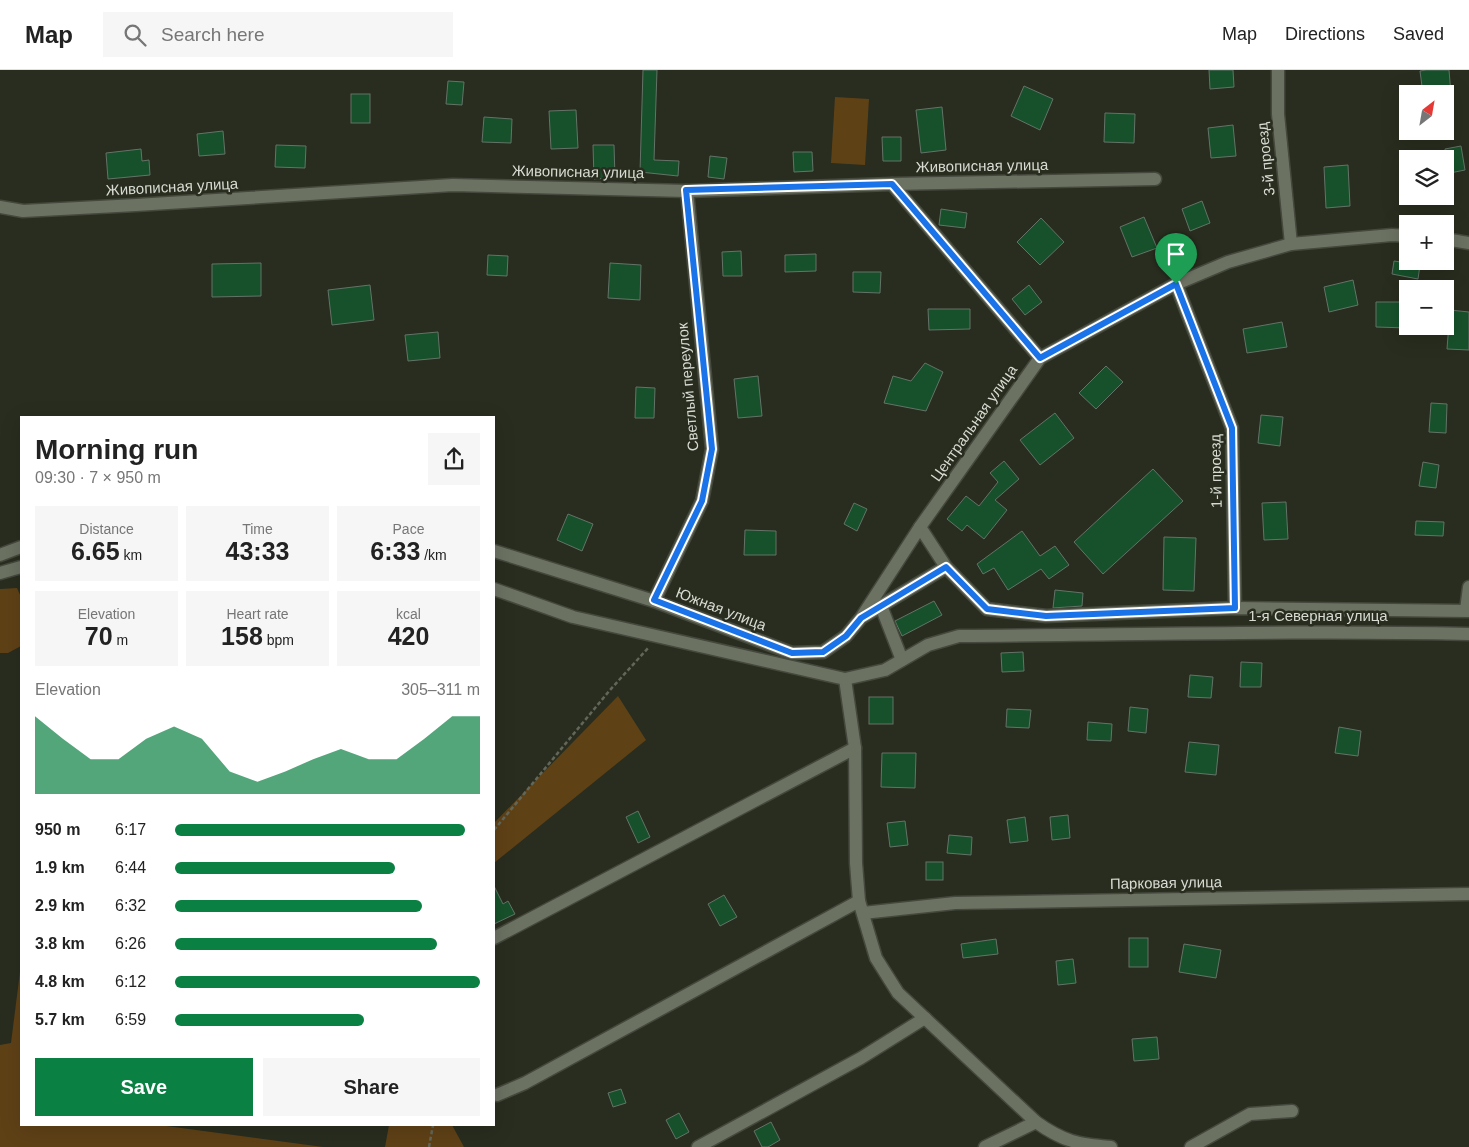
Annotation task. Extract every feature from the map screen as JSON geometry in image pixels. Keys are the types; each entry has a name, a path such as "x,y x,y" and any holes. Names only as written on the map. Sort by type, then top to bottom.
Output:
{"street":[{"name":"3-й проезд","path":"1278,70 1278,114 1291,244"},
{"name":"Живописная улица","path":"0,207 23,211 127,206 453,185 686,190 1155,179"},
{"path":"892,184 1040,358"},
{"name":"Светлый переулок","path":"654,600 702,501 712,449 686,190"},
{"name":"Центральная улица","path":"823,652 846,636 861,618 920,527 1040,358 1176,284 1228,262 1291,244 1399,235"},
{"path":"1454,240 1469,243"},
{"name":"1-й проезд","path":"1176,284 1232,428 1235,608"},
{"path":"920,527 946,567 987,609 1046,616 1235,608 1468,611 1469,587"},
{"path":"0,554 20,548"},
{"name":"Южная улица","path":"495,551 654,600 792,653 823,652"},
{"path":"0,573 20,567"},
{"path":"861,618 946,567"},
{"path":"495,590 573,617 845,679 855,748 856,863 861,907 876,958 898,993 1036,1122 1051,1132 1076,1144 1111,1147"},
{"path":"881,606 902,660"},
{"name":"1-я Северная улица","path":"845,679 884,670 928,645 958,636 1162,635 1263,631 1469,634"},
{"path":"495,937 855,748"},
{"name":"Парковая улица","path":"861,907 955,903 1469,894"},
{"path":"497,1095 525,1083 861,907"},
{"path":"698,1147 861,1058 925,1018"},
{"path":"1191,1147 1250,1114 1292,1111"},
{"path":"985,1147 1036,1122"}],"path":[{"path":"495,829 610,690 659,637"},
{"path":"429,1147 433,1126"}],"shaded area":[{"path":"835,97 869,99 865,165 831,163"},
{"path":"17,588 20,595 20,647 8,653 0,653 0,589"},
{"path":"618,696 646,740 495,862 495,822"},
{"path":"20,972 20,1126 166,1126 323,1147 0,1147 0,1045 11,1043"},
{"path":"389,1126 453,1126 464,1147 385,1147"}],"building":[{"path":"643,70 657,70 654,160 679,161 678,176 640,172"},
{"path":"1209,70 1233,70 1234,87 1210,89"},
{"path":"1449,70 1450,85 1422,85 1420,71"},
{"path":"448,81 464,82 462,105 446,104"},
{"path":"1024,86 1053,99 1040,130 1011,116"},
{"path":"351,94 370,94 370,123 351,123"},
{"path":"942,107 946,150 921,153 916,110"},
{"path":"576,110 578,148 551,149 549,111"},
{"path":"1105,113 1135,114 1134,143 1104,142"},
{"path":"484,117 512,119 511,143 482,142"},
{"path":"1233,125 1236,156 1211,158 1208,128"},
{"path":"223,131 225,154 199,156 197,134"},
{"path":"882,137 901,137 901,161 883,161"},
{"path":"276,145 306,146 305,168 275,167"},
{"path":"593,145 614,145 615,178 594,179"},
{"path":"1461,146 1465,170 1454,172 1454,150 1445,149"},
{"path":"141,149 142,161 149,160 150,175 108,179 106,153"},
{"path":"793,152 812,152 813,171 794,172"},
{"path":"710,156 727,158 724,179 708,177"},
{"path":"1348,165 1350,206 1326,208 1324,167"},
{"path":"1202,201 1210,223 1190,231 1182,209"},
{"path":"941,209 967,213 965,228 939,225"},
{"path":"1144,217 1157,248 1132,257 1120,227"},
{"path":"1041,218 1064,242 1040,265 1017,242"},
{"path":"741,251 742,276 723,276 722,252"},
{"path":"816,254 816,271 785,272 785,255"},
{"path":"488,255 508,256 507,276 487,275"},
{"path":"1394,261 1399,262 1399,270 1419,270 1418,279 1392,274"},
{"path":"261,263 261,296 212,297 212,264"},
{"path":"610,263 641,265 640,300 608,298"},
{"path":"853,272 881,272 880,293 853,292"},
{"path":"1353,280 1358,305 1329,312 1324,287"},
{"path":"370,285 374,320 332,325 328,290"},
{"path":"1029,285 1042,302 1025,315 1012,299"},
{"path":"1376,302 1399,302 1399,328 1376,327"},
{"path":"928,309 970,309 970,329 929,330"},
{"path":"1454,310 1469,312 1469,350 1447,349 1448,335 1454,335"},
{"path":"1282,322 1287,347 1247,353 1243,329"},
{"path":"438,332 440,358 408,361 405,335"},
{"path":"925,363 943,372 926,411 884,403 893,376 911,381"},
{"path":"1106,366 1123,382 1096,409 1079,393"},
{"path":"758,376 762,416 738,418 734,379"},
{"path":"636,387 655,388 654,418 635,418"},
{"path":"1431,403 1447,404 1446,433 1429,432"},
{"path":"1055,413 1074,438 1040,465 1020,440"},
{"path":"1261,415 1283,417 1280,446 1258,443"},
{"path":"1004,461 1019,479 995,500 1007,510 984,539 967,525 962,531 947,519 966,496 979,506 998,482 990,473"},
{"path":"1423,462 1439,465 1436,488 1419,486"},
{"path":"1153,469 1183,501 1103,574 1074,542"},
{"path":"1286,502 1288,539 1264,540 1262,503"},
{"path":"854,503 867,509 857,531 844,524"},
{"path":"568,514 593,524 582,551 557,540"},
{"path":"1416,521 1444,522 1443,536 1415,535"},
{"path":"745,530 776,531 776,555 744,555"},
{"path":"1022,531 1040,556 1055,546 1069,565 1049,579 1041,569 1008,590 994,568 983,574 977,564"},
{"path":"1164,537 1196,538 1194,591 1163,590"},
{"path":"1055,590 1083,593 1082,606 1053,608"},
{"path":"934,601 942,615 902,636 895,621"},
{"path":"1023,652 1024,671 1002,672 1001,653"},
{"path":"1241,662 1262,663 1261,687 1240,687"},
{"path":"1190,675 1213,677 1211,698 1188,697"},
{"path":"869,697 893,697 893,724 869,724"},
{"path":"1130,707 1148,709 1146,733 1128,731"},
{"path":"1007,709 1031,710 1029,728 1006,727"},
{"path":"1088,722 1112,724 1111,741 1087,740"},
{"path":"1339,727 1361,731 1358,756 1335,753"},
{"path":"1189,742 1219,745 1216,775 1185,772"},
{"path":"882,753 916,753 915,788 881,787"},
{"path":"638,811 650,837 638,843 626,817"},
{"path":"1068,815 1070,838 1052,840 1050,817"},
{"path":"1025,817 1028,841 1010,843 1007,820"},
{"path":"905,821 908,845 890,847 887,823"},
{"path":"949,835 972,837 971,855 947,853"},
{"path":"926,862 943,862 943,880 926,880"},
{"path":"495,888 503,904 508,901 515,914 495,924"},
{"path":"724,895 737,917 720,926 708,904"},
{"path":"1129,938 1148,938 1148,967 1129,967"},
{"path":"996,939 998,954 963,958 961,944"},
{"path":"1184,944 1221,950 1216,978 1179,972"},
{"path":"1073,959 1076,983 1058,985 1056,961"},
{"path":"1157,1037 1159,1059 1134,1061 1132,1039"},
{"path":"621,1089 626,1103 613,1107 608,1093"},
{"path":"679,1113 689,1132 676,1139 666,1120"},
{"path":"771,1122 780,1140 768,1147 762,1147 754,1131"}],"route":[{"path":"892,184 1040,358 1176,284 1232,428 1235,608 1046,616 987,609 946,567 861,618 846,636 823,652 792,653 654,600 702,501 712,449 686,190 892,184"}]}
